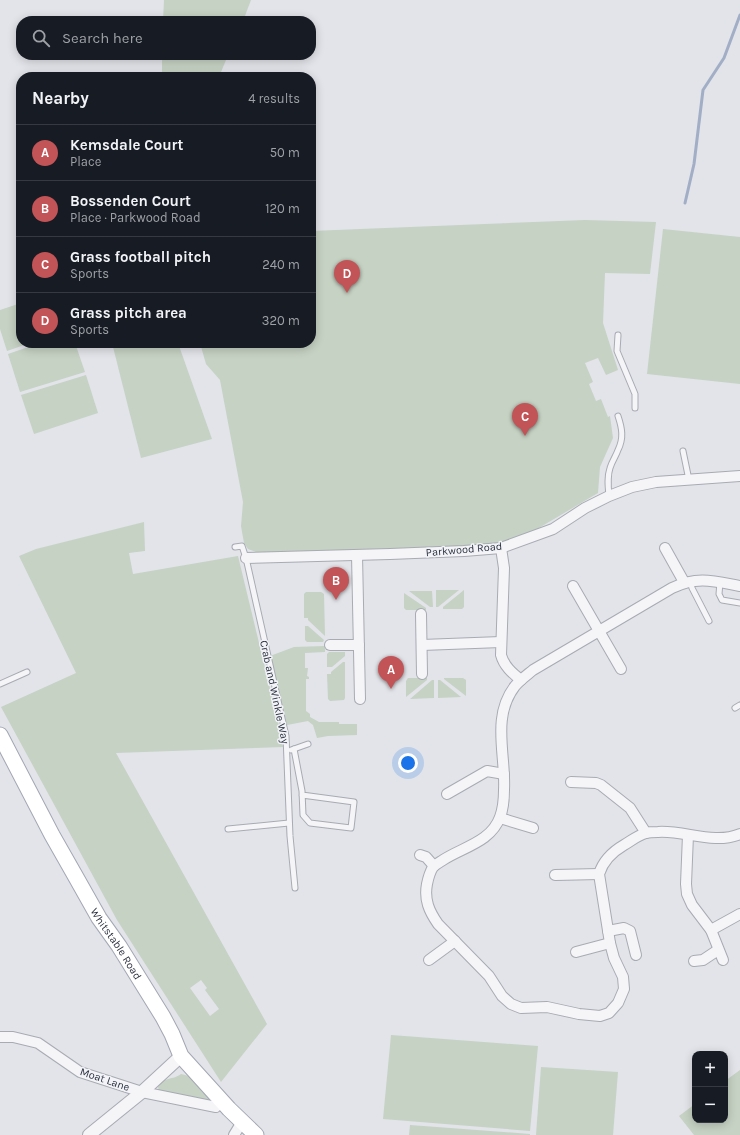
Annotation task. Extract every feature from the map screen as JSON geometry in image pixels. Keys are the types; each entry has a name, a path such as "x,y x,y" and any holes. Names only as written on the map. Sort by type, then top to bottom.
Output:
{"main road":[{"name":"Whitstable Road","path":"0,735 77,880 99,918 119,946 163,1017 181,1056 242,1122 256,1135"}],"street":[{"name":"Parkwood Road","path":"246,558 464,551 501,548 553,529 576,513 609,496 632,487 656,482 740,476"},
{"path":"501,548 504,568 501,642 503,660 508,669 520,680"},
{"path":"665,548 687,582"},
{"path":"357,555 360,699"},
{"path":"740,586 720,582 696,580 672,588 533,670 520,680 514,687 505,703 502,713 501,732 504,802 500,818 491,832 479,842 451,855 434,866 425,892 426,903 438,924 489,976 502,996 511,1004 521,1008 547,1007 590,1016 600,1016 609,1012 618,1003 624,989 623,977 614,958 610,943 599,874 602,866 615,850 646,833 670,831 713,838 735,836 740,834"},
{"path":"573,586 621,668"},
{"path":"421,614 422,674"},
{"path":"422,645 501,642"},
{"path":"330,645 359,645"},
{"path":"447,794 487,771 504,774"},
{"path":"571,782 596,780 630,808 646,833"},
{"path":"500,818 533,828"},
{"path":"688,835 687,894 692,905 710,930 723,960"},
{"path":"420,855 426,857 434,866"},
{"path":"555,875 599,874"},
{"path":"710,930 740,914"},
{"path":"608,931 624,928 630,931 636,955"},
{"path":"429,960 455,941"},
{"path":"576,952 610,943"},
{"path":"694,961 703,960 718,950"},
{"name":"Moat Lane","path":"0,1037 13,1037 38,1044 80,1072 142,1092 216,1107"},
{"path":"89,1135 142,1092 181,1056"},
{"path":"234,1135 242,1122"}],"lane":[{"path":"618,335 617,351 635,394 635,408"},
{"path":"609,496 607,483 609,469 619,450 622,439 622,428 618,416"},
{"path":"683,451 689,480"},
{"name":"Crab and Winkle Way","path":"235,547 242,546 246,558 286,736 288,750 287,784 289,823 292,837 295,888"},
{"path":"687,582 692,588 709,621"},
{"path":"720,582 719,594 722,600 740,604"},
{"path":"0,684 27,672"},
{"path":"288,750 308,744"},
{"path":"294,749 302,795 303,815 310,823 351,828 354,802 302,795"},
{"path":"228,829 289,823"}],"green space":[{"path":"164,0 251,0 245,16 163,16"},
{"path":"162,60 226,60 221,72 162,72"},
{"path":"585,220 656,222 650,274 605,273 603,323 618,370 606,375 598,358 585,363 593,382 589,384 596,401 601,399 608,417 610,416 613,438 600,467 598,493 532,532 503,542 483,545 259,553 248,549 244,543 241,526 243,502 220,380 206,364 201,348 316,348 316,231"},
{"path":"663,229 740,237 740,384 647,374"},
{"path":"16,305 16,348 7,351 0,329 0,310"},
{"path":"25,348 77,348 85,372 20,392 8,354"},
{"path":"113,348 180,348 212,439 141,458"},
{"path":"86,375 98,413 34,434 21,395"},
{"path":"144,522 145,551 129,553 133,574 238,556 283,747 116,753 267,1024 221,1082 117,920 1,707 76,673 19,556 36,549","holes":["201,980 207,988 205,990 219,1009 210,1016 190,988"]},
{"path":"436,590 459,590 436,607"},
{"path":"464,590 464,607 462,609 443,609 443,607"},
{"path":"409,591 432,591 433,607 430,607"},
{"path":"306,592 321,592 324,594 325,636 308,620 308,618 304,618 304,594"},
{"path":"404,593 426,608 426,610 406,610 404,608"},
{"path":"305,626 308,626 324,640 323,642 307,642 305,640"},
{"path":"325,646 325,652 305,653 305,668 308,668 307,676 309,677 309,679 306,679 306,711 310,714 310,717 319,722 357,724 357,735 317,738 313,725 308,721 287,725 270,656 294,647"},
{"path":"329,652 345,652 345,656 332,667 327,667 327,654"},
{"path":"345,662 345,698 344,700 330,701 328,699 327,674 331,674 331,672"},
{"path":"408,678 427,678 427,680 406,697 406,681"},
{"path":"463,678 466,680 466,696 444,679"},
{"path":"432,680 434,680 434,698 410,699"},
{"path":"438,680 440,680 461,697 438,698"},
{"path":"391,1035 538,1046 530,1131 383,1119"},
{"path":"541,1067 618,1072 613,1135 536,1135"},
{"path":"740,1070 740,1135 694,1135 679,1116 692,1106 692,1123 728,1123 728,1079"},
{"path":"181,1074 189,1076 217,1103 159,1091 158,1087 162,1082"},
{"path":"410,1125 530,1134 530,1135 409,1135"}],"waterway":[{"path":"685,203 694,164 703,90 724,58 740,15"}],"place":[{"name":"Grass pitch area","path":"347,293"},
{"name":"Grass football pitch","path":"525,436"},
{"name":"Bossenden Court","path":"336,600"},
{"name":"Kemsdale Court","path":"391,689"}]}
